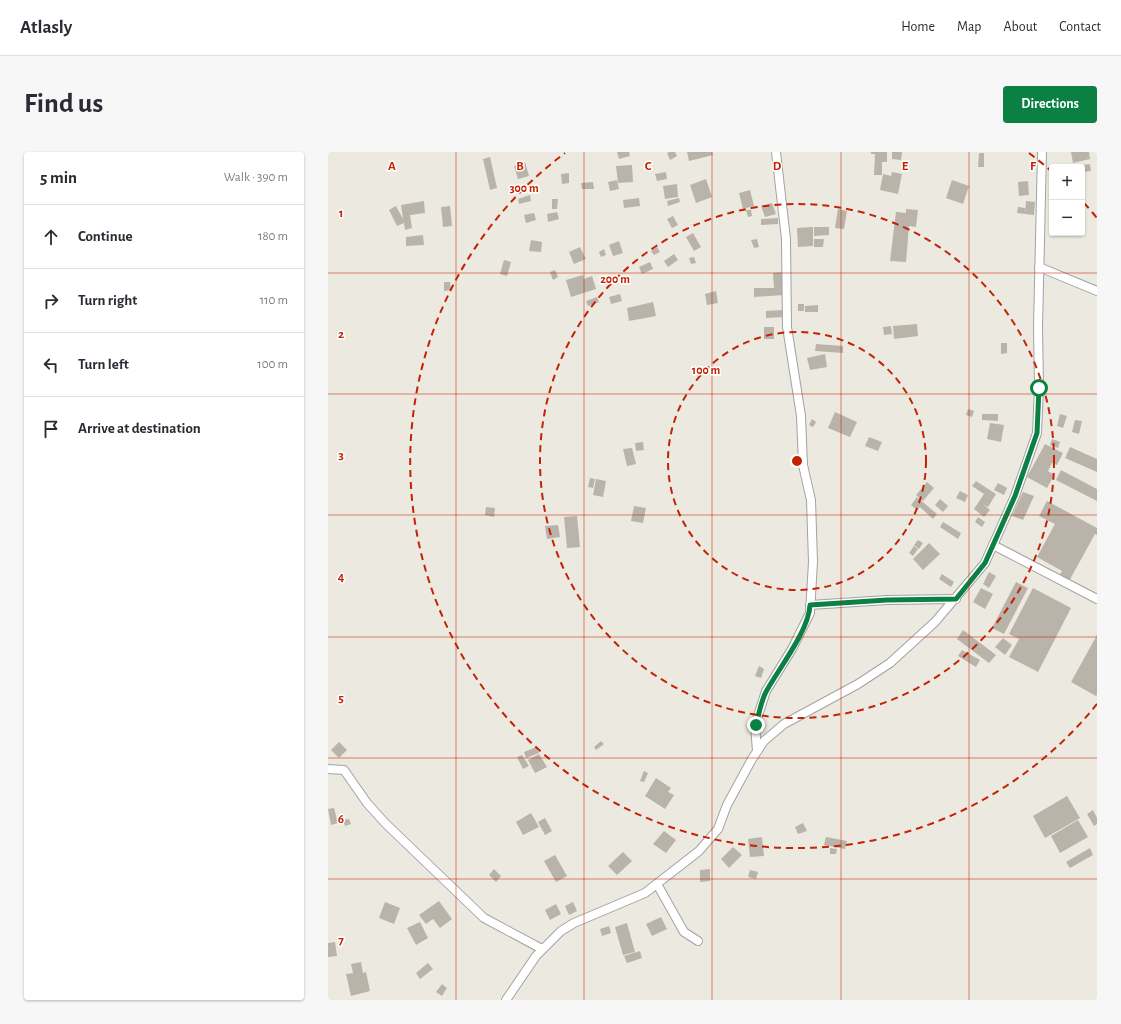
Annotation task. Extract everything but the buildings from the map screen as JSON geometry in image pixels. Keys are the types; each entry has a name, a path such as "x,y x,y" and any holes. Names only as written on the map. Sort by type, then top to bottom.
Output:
{"street":[{"path":"757,751 756,725 766,691 792,649 810,613 812,562 810,500 803,465 801,416 787,327 786,239 776,152"},
{"path":"506,1000 542,950 561,931 574,923 631,900 656,884 699,851 718,829 727,805 757,751 764,742 784,724 858,684 890,663 956,599 985,563 1015,496 1037,433 1042,152"},
{"path":"1039,267 1097,291"},
{"path":"993,545 1097,599"},
{"path":"810,605 887,600 956,599"},
{"path":"328,769 344,770 367,803 385,823 484,918 542,950"},
{"path":"656,884 684,932 698,941"}],"route":[{"path":"756,725 766,691 792,649 810,613 810,605 887,600 956,599 985,563 1015,496 1037,433 1039,388"}]}
